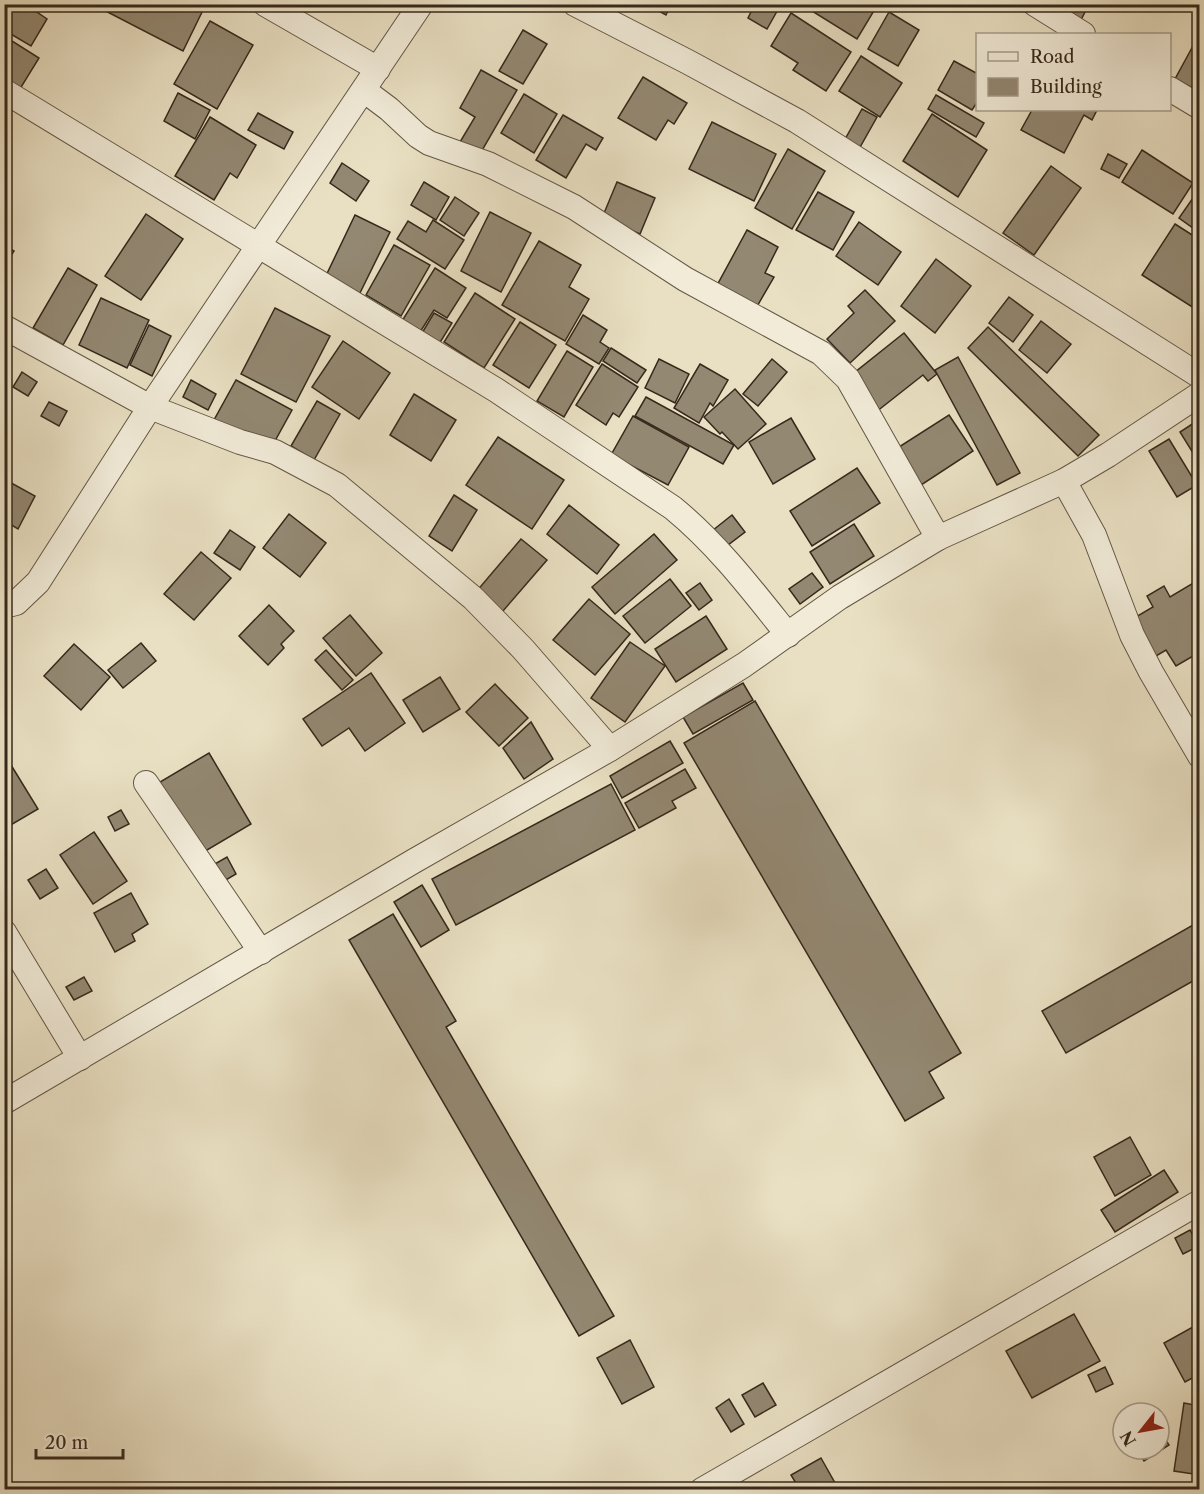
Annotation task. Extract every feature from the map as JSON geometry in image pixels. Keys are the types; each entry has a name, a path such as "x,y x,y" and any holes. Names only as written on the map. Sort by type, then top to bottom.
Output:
{"street":[{"path":"265,4 378,69"},
{"path":"4,606 16,603 38,582 150,407 365,91 421,4"},
{"path":"575,4 797,121 1200,376"},
{"path":"1035,4 1081,33"},
{"path":"1171,89 1200,107"},
{"path":"4,91 496,390 673,508 699,530 723,556 788,635"},
{"path":"365,91 429,143 488,164 574,207 686,279 821,353 848,379 938,538"},
{"path":"4,327 150,407 240,442 275,452 337,485 473,598 523,649 610,749"},
{"path":"4,1102 414,861 610,749 788,635 840,597 938,538 1064,481 1200,394"},
{"path":"1064,481 1094,535 1132,634 1151,672 1200,756"},
{"path":"146,783 261,952"},
{"path":"4,932 80,1058"},
{"path":"702,1490 1200,1202"}],"building":[{"path":"4,4 25,4 47,19 31,46 4,30"},
{"path":"198,4 204,8 183,51 94,5"},
{"path":"646,4 671,4 666,15"},
{"path":"755,4 780,6 767,29 748,18"},
{"path":"804,4 878,4 857,39"},
{"path":"1048,4 1089,4 1080,22"},
{"path":"889,12 919,30 898,66 868,49"},
{"path":"791,13 851,52 826,91 793,70 798,63 771,46"},
{"path":"210,21 253,45 217,109 174,84"},
{"path":"523,30 547,44 523,84 499,71"},
{"path":"1200,33 1200,92 1175,79"},
{"path":"4,36 39,58 15,97 4,90"},
{"path":"861,56 902,83 880,117 839,91"},
{"path":"954,61 976,73 976,104 972,110 938,90"},
{"path":"481,70 517,90 480,154 460,142 475,117 460,108"},
{"path":"643,77 687,103 674,124 668,120 656,140 618,118"},
{"path":"178,93 210,110 195,139 164,121"},
{"path":"524,94 557,114 534,153 501,133"},
{"path":"936,95 984,123 976,137 928,109"},
{"path":"862,109 877,117 859,149 844,141"},
{"path":"1031,111 1096,111 1092,120 1084,115 1064,153 1021,130"},
{"path":"258,113 293,132 284,149 248,130"},
{"path":"932,114 987,150 958,197 903,161"},
{"path":"563,115 603,138 596,150 586,144 566,178 536,160"},
{"path":"210,117 256,145 237,178 230,173 214,200 175,176"},
{"path":"712,122 776,154 754,201 689,169"},
{"path":"788,149 825,171 792,229 755,208"},
{"path":"1142,150 1193,183 1173,214 1122,182"},
{"path":"1108,154 1127,164 1119,178 1101,169"},
{"path":"342,163 369,181 356,201 330,183"},
{"path":"1051,166 1081,188 1034,255 1003,233"},
{"path":"424,182 449,197 436,220 411,205"},
{"path":"617,182 655,198 640,234 602,218"},
{"path":"1200,188 1200,233 1179,218"},
{"path":"818,192 854,212 833,250 796,230"},
{"path":"455,197 479,213 464,236 440,220"},
{"path":"490,212 531,233 501,292 461,271"},
{"path":"146,214 183,239 141,300 105,276"},
{"path":"355,215 390,232 356,301 322,284"},
{"path":"433,220 464,240 445,269 397,239 408,221 426,232"},
{"path":"859,222 901,252 878,285 836,256"},
{"path":"1175,224 1200,240 1200,306 1197,310 1142,275"},
{"path":"747,230 778,247 765,273 774,277 755,310 715,289"},
{"path":"539,241 581,265 569,287 589,299 565,341 502,305"},
{"path":"4,245 14,251 4,267"},
{"path":"394,245 430,265 401,316 366,295"},
{"path":"936,259 971,286 935,333 901,306"},
{"path":"68,268 97,285 63,345 33,328"},
{"path":"435,268 466,288 447,318 434,310 415,340 397,329"},
{"path":"865,290 895,321 850,363 827,339 854,313 848,306"},
{"path":"475,293 515,319 484,368 444,342"},
{"path":"1009,297 1033,315 1013,342 989,323"},
{"path":"101,298 149,320 127,368 79,345"},
{"path":"275,308 330,336 296,402 241,374"},
{"path":"434,313 452,323 436,349 419,338"},
{"path":"583,315 607,330 600,342 609,348 599,364 566,344"},
{"path":"1041,321 1071,344 1047,373 1019,350"},
{"path":"520,322 556,345 529,388 493,365"},
{"path":"149,325 171,336 152,376 130,365"},
{"path":"988,327 1099,435 1078,456 968,348"},
{"path":"904,333 937,374 928,381 923,375 876,412 849,377"},
{"path":"343,341 390,373 359,419 312,387"},
{"path":"611,348 646,370 637,383 603,361"},
{"path":"567,351 593,367 564,417 537,401"},
{"path":"958,357 1020,473 997,485 935,370"},
{"path":"659,359 689,374 675,403 645,388"},
{"path":"772,359 787,372 758,406 743,394"},
{"path":"602,364 638,387 619,417 613,413 606,425 576,405"},
{"path":"700,364 728,380 713,406 710,403 699,423 674,408"},
{"path":"22,372 37,382 28,396 13,387"},
{"path":"191,380 216,394 208,410 183,397"},
{"path":"236,380 292,410 270,450 214,420"},
{"path":"735,389 766,424 738,449 704,417"},
{"path":"414,394 456,420 431,461 390,435"},
{"path":"646,397 734,445 723,464 635,416"},
{"path":"317,401 340,414 314,460 291,446"},
{"path":"49,402 67,411 59,426 41,416"},
{"path":"949,415 973,451 912,491 888,454"},
{"path":"633,416 689,447 668,485 611,455"},
{"path":"791,418 815,459 773,484 749,442"},
{"path":"1200,419 1200,449 1193,453 1180,432"},
{"path":"498,437 564,480 532,529 466,485"},
{"path":"1169,439 1197,485 1177,497 1149,451"},
{"path":"857,468 880,503 812,546 790,511"},
{"path":"4,479 35,496 18,529 10,524 4,534"},
{"path":"454,495 477,510 452,551 429,536"},
{"path":"569,505 619,545 597,574 547,534"},
{"path":"289,514 326,543 300,577 263,548"},
{"path":"732,515 745,532 711,558 698,542"},
{"path":"854,524 874,556 830,584 810,552"},
{"path":"230,530 255,547 240,570 214,553"},
{"path":"654,534 677,560 615,614 592,587"},
{"path":"521,539 547,560 490,626 465,605"},
{"path":"201,552 231,578 194,620 164,594"},
{"path":"812,573 823,587 800,604 789,589"},
{"path":"670,579 691,606 645,643 623,616"},
{"path":"1200,579 1200,652 1176,666 1166,650 1151,659 1129,621 1153,607 1147,596 1164,586 1170,597"},
{"path":"700,583 712,600 699,610 686,593"},
{"path":"589,599 630,634 595,675 553,640"},
{"path":"269,605 294,631 281,644 284,648 268,665 239,636"},
{"path":"350,615 382,653 356,676 323,638"},
{"path":"706,616 727,649 676,682 655,649"},
{"path":"630,642 665,666 625,722 591,698"},
{"path":"141,643 156,661 123,688 108,670"},
{"path":"74,644 110,677 81,710 44,676"},
{"path":"326,650 353,680 342,690 315,660"},
{"path":"371,673 405,723 365,751 349,728 322,746 303,719"},
{"path":"440,677 460,709 423,732 403,700"},
{"path":"743,683 753,700 693,734 683,717"},
{"path":"495,684 528,718 499,746 466,712"},
{"path":"755,701 961,1053 929,1072 944,1098 905,1121 684,743"},
{"path":"531,722 553,759 524,779 503,748"},
{"path":"670,741 683,763 622,798 610,776"},
{"path":"209,753 251,824 197,856 155,785"},
{"path":"11,765 38,809 4,829 4,769"},
{"path":"685,769 696,788 672,801 676,808 639,828 625,803"},
{"path":"611,784 635,830 456,925 432,879"},
{"path":"121,810 129,824 115,831 108,817"},
{"path":"94,832 127,881 93,904 60,855"},
{"path":"227,857 236,874 209,890 199,873"},
{"path":"46,869 58,888 40,899 28,880"},
{"path":"422,885 449,930 421,947 394,902"},
{"path":"131,893 148,924 132,934 135,941 115,952 94,913"},
{"path":"393,914 456,1021 446,1027 614,1316 579,1336 349,940"},
{"path":"1200,921 1200,977 1066,1053 1042,1011"},
{"path":"84,977 92,991 74,1000 66,987"},
{"path":"1130,1137 1151,1175 1115,1196 1094,1157"},
{"path":"1164,1170 1178,1192 1115,1232 1101,1210"},
{"path":"1190,1230 1199,1246 1183,1254 1175,1238"},
{"path":"1074,1314 1100,1361 1032,1398 1006,1351"},
{"path":"1200,1323 1200,1374 1185,1382 1164,1343"},
{"path":"630,1340 654,1387 622,1404 597,1358"},
{"path":"1105,1367 1113,1384 1096,1392 1088,1375"},
{"path":"763,1383 776,1405 755,1417 742,1395"},
{"path":"729,1399 744,1424 731,1432 716,1408"},
{"path":"1184,1403 1200,1406 1200,1475 1174,1471"},
{"path":"821,1458 839,1490 800,1490 791,1475"}]}
